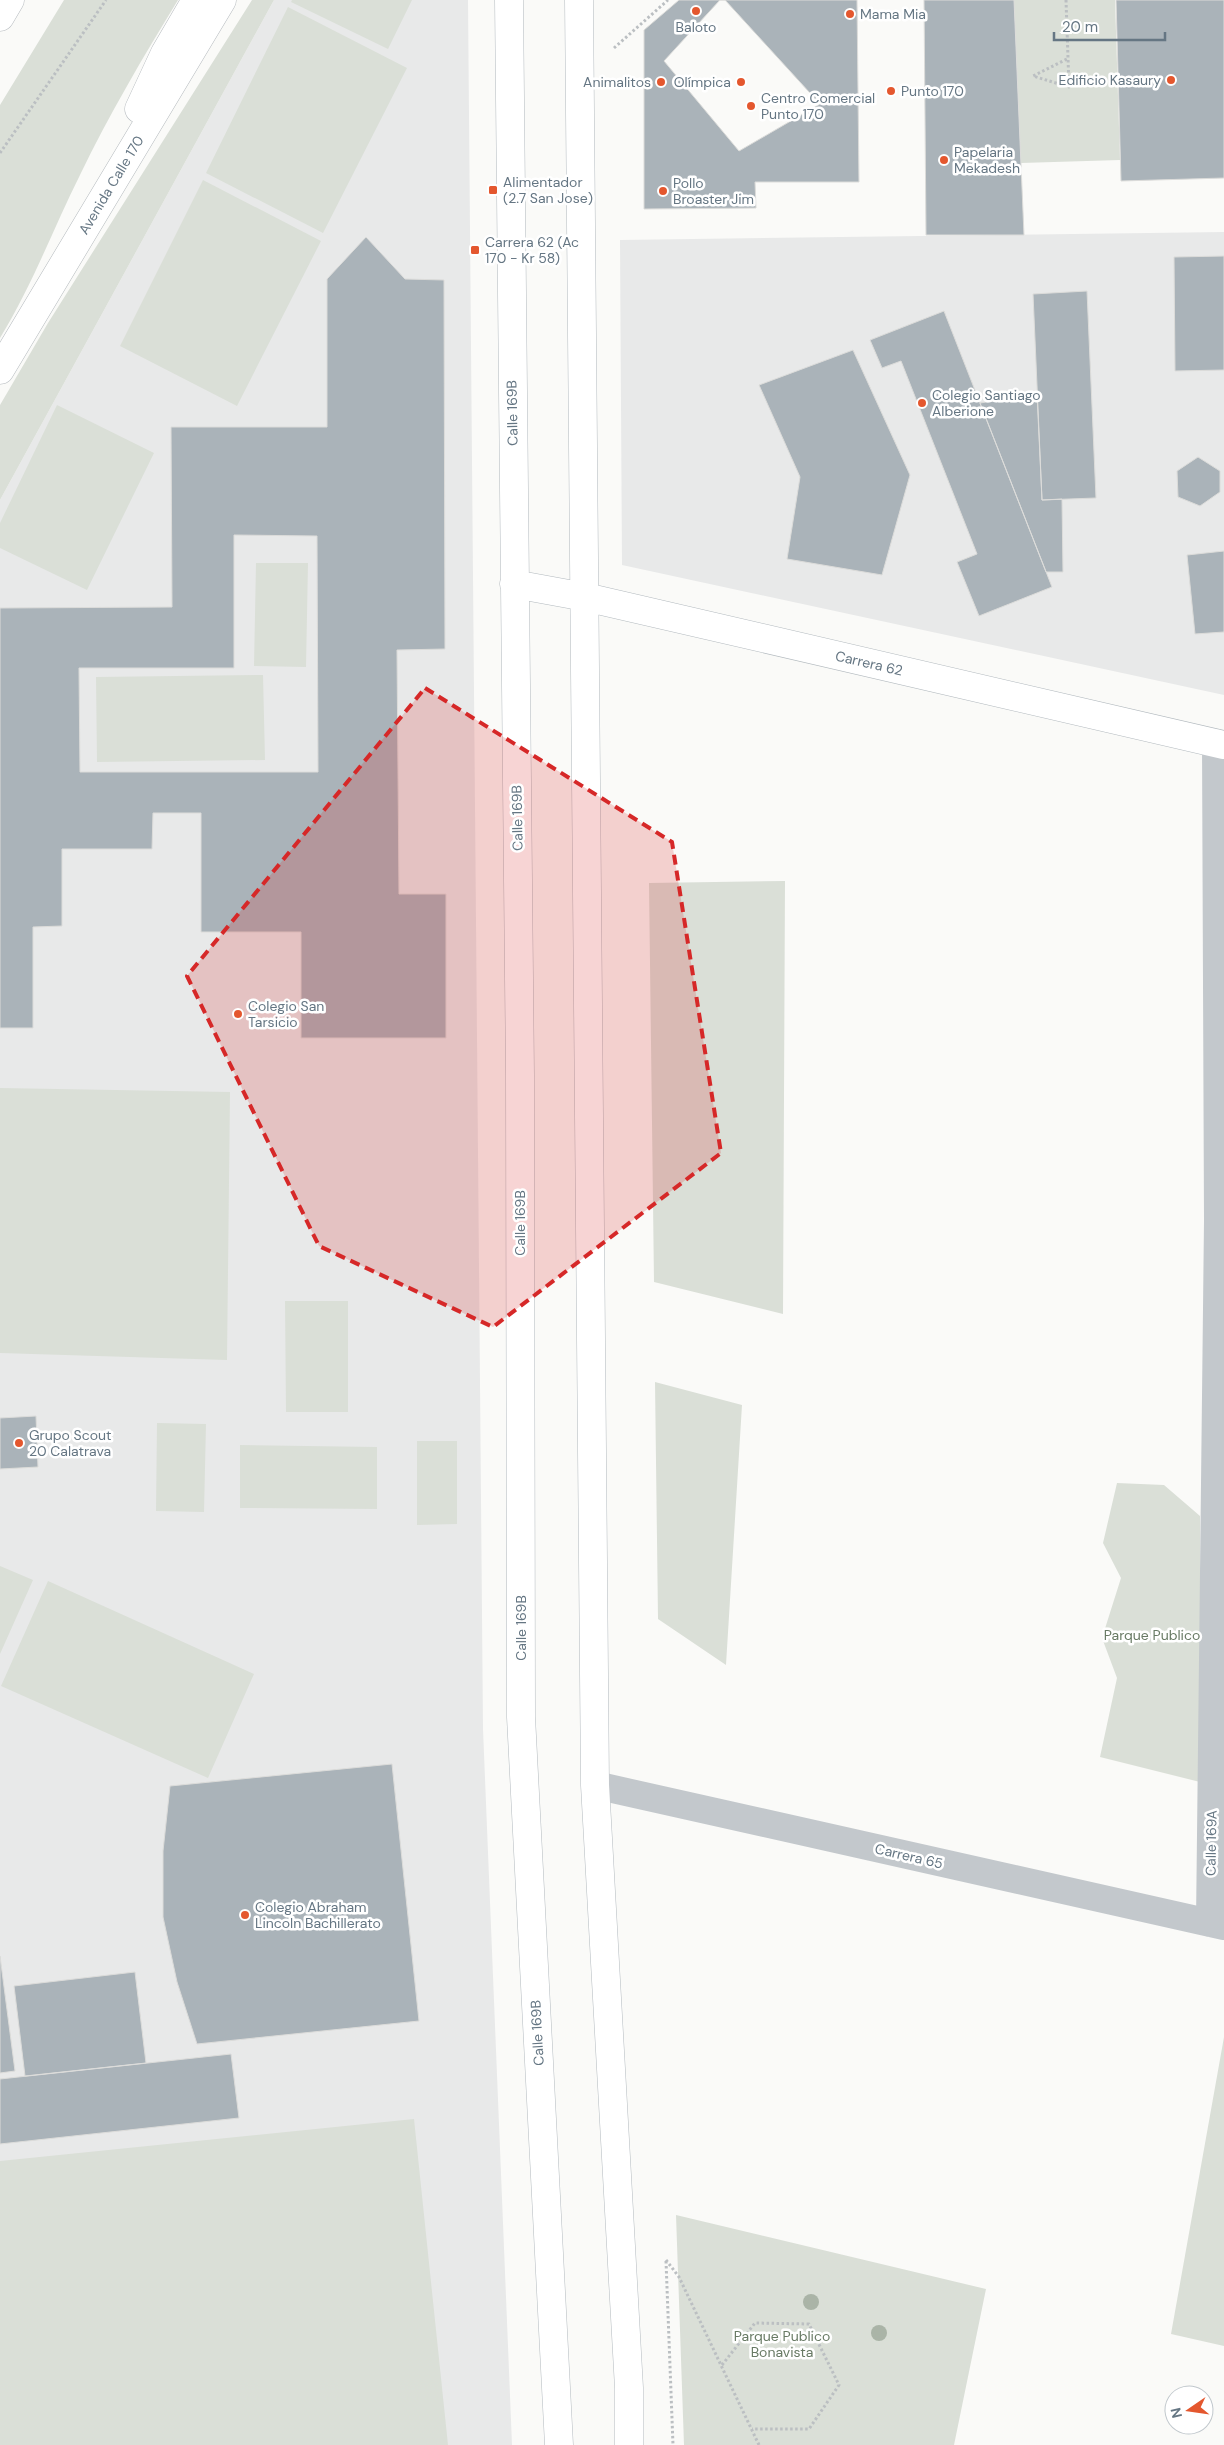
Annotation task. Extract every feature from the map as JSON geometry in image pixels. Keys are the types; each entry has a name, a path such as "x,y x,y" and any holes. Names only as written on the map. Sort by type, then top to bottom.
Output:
{"main road":[{"path":"0,17 10,0"},
{"path":"82,233 165,53 196,0"},
{"name":"Avenida Calle 170","path":"0,370 222,0"},
{"name":"Calle 169B","path":"509,0 520,1075 521,1717 559,2445"},
{"path":"579,0 595,1785 629,2388 629,2445"},
{"name":"Carrera 62","path":"514,584 585,597 1220,744"}],"street":[{"name":"Calle 169A","path":"1217,1925 1220,744"},
{"name":"Carrera 65","path":"595,1785 1217,1925"}],"path":[{"path":"0,153 106,0"},
{"path":"608,54 668,0"},
{"path":"1066,0 1069,87 1033,76 1067,59"},
{"path":"673,2445 666,2260 679,2277 760,2445"},
{"path":"722,2365 754,2323 809,2324 839,2385 809,2429 752,2429"}],"highlighted area":[{"path":"425,688 672,842 721,1153 493,1327 319,1246 187,976"}],"shaded area":[{"name":"Colegio San Tarsicio","path":"274,0 468,0 483,1729 512,2445 0,2445 0,500"},
{"name":"Colegio Santiago Alberione","path":"1224,232 1224,695 622,565 620,240"}],"green space":[{"path":"64,0 178,0 103,130 22,298 0,338 0,105"},
{"path":"252,0 274,0 0,500 0,405 48,323"},
{"path":"292,0 412,0 388,49 291,2"},
{"path":"1014,0 1115,0 1120,160 1021,163"},
{"path":"288,7 407,68 323,233 206,173"},
{"path":"203,180 321,241 237,406 120,346"},
{"path":"57,405 154,453 87,590 0,548 0,523"},
{"path":"256,563 308,563 306,667 254,666"},
{"path":"263,675 265,760 97,762 96,677"},
{"path":"785,881 783,1314 654,1282 649,883"},
{"path":"0,1088 230,1092 227,1360 0,1353"},
{"path":"285,1301 348,1301 348,1412 286,1412"},
{"path":"655,1382 742,1405 726,1665 658,1619"},
{"path":"157,1423 206,1424 204,1512 156,1511"},
{"path":"417,1441 457,1441 457,1524 417,1525"},
{"path":"240,1445 377,1447 377,1509 240,1508"},
{"name":"Parque Publico","path":"1117,1483 1164,1485 1200,1516 1200,1782 1100,1757 1117,1678 1102,1638 1121,1578 1103,1543"},
{"path":"0,1566 33,1580 0,1654"},
{"path":"48,1581 254,1674 208,1778 1,1686"},
{"path":"1224,2037 1224,2346 1171,2334"},
{"path":"414,2119 448,2445 0,2445 0,2161"},
{"name":"Parque Publico Bonavista","path":"676,2215 986,2289 954,2445 684,2445"}],"building":[{"name":"Centro Comercial Punto 170","path":"679,0 857,0 859,182 755,182 756,208 644,209 644,30"},
{"name":"Olímpica","path":"720,0 725,0 820,104 739,151 664,61"},
{"path":"924,0 1014,0 1024,235 926,235"},
{"name":"Edificio Kasaury","path":"1116,0 1224,0 1224,178 1121,181"},
{"path":"366,237 405,279 444,280 445,649 397,650 399,894 446,894 446,1038 301,1038 301,932 201,932 201,813 153,813 152,849 62,849 62,926 33,927 33,1028 0,1028 0,608 172,607 171,427 327,427 327,279","holes":["234,535 317,536 318,772 80,772 79,668 234,668"]},
{"path":"1224,256 1224,370 1175,371 1174,257"},
{"path":"1087,291 1096,498 1042,500 1033,294"},
{"path":"944,311 1052,587 979,616 957,562 977,554 901,361 882,368 870,340"},
{"path":"853,350 910,475 882,575 787,559 800,477 759,385"},
{"path":"1037,394 1042,500 1062,499 1063,572 1046,572 980,403"},
{"path":"1198,457 1220,471 1220,492 1200,506 1178,497 1177,471"},
{"path":"1224,551 1224,632 1195,634 1187,555"},
{"name":"Grupo Scout 20 Calatrava","path":"36,1416 38,1467 0,1469 0,1418"},
{"path":"392,1764 419,2021 197,2044 177,1982 163,1917 163,1851 170,1786"},
{"path":"0,1956 15,2071 0,2073"},
{"path":"135,1972 146,2063 25,2076 14,1986"},
{"path":"231,2054 239,2118 0,2144 0,2079"}],"place":[{"name":"Baloto","path":"696,11"},
{"name":"Mama Mia","path":"850,14"},
{"name":"Edificio Kasaury","path":"1171,80"},
{"name":"Animalitos","path":"661,82"},
{"name":"Olímpica","path":"741,82"},
{"name":"Punto 170","path":"891,91"},
{"name":"Centro Comercial Punto 170","path":"751,106"},
{"name":"Papelaria Mekadesh","path":"944,160"},
{"name":"Alimentador (2.7 San Jose)","path":"493,190"},
{"name":"Pollo Broaster Jim","path":"663,191"},
{"name":"Carrera 62 (Ac 170 - Kr 58)","path":"475,250"},
{"name":"Colegio Santiago Alberione","path":"922,403"},
{"name":"Colegio San Tarsicio","path":"238,1014"},
{"name":"Grupo Scout 20 Calatrava","path":"19,1443"},
{"name":"Colegio Abraham Lincoln Bachillerato","path":"245,1915"}]}
